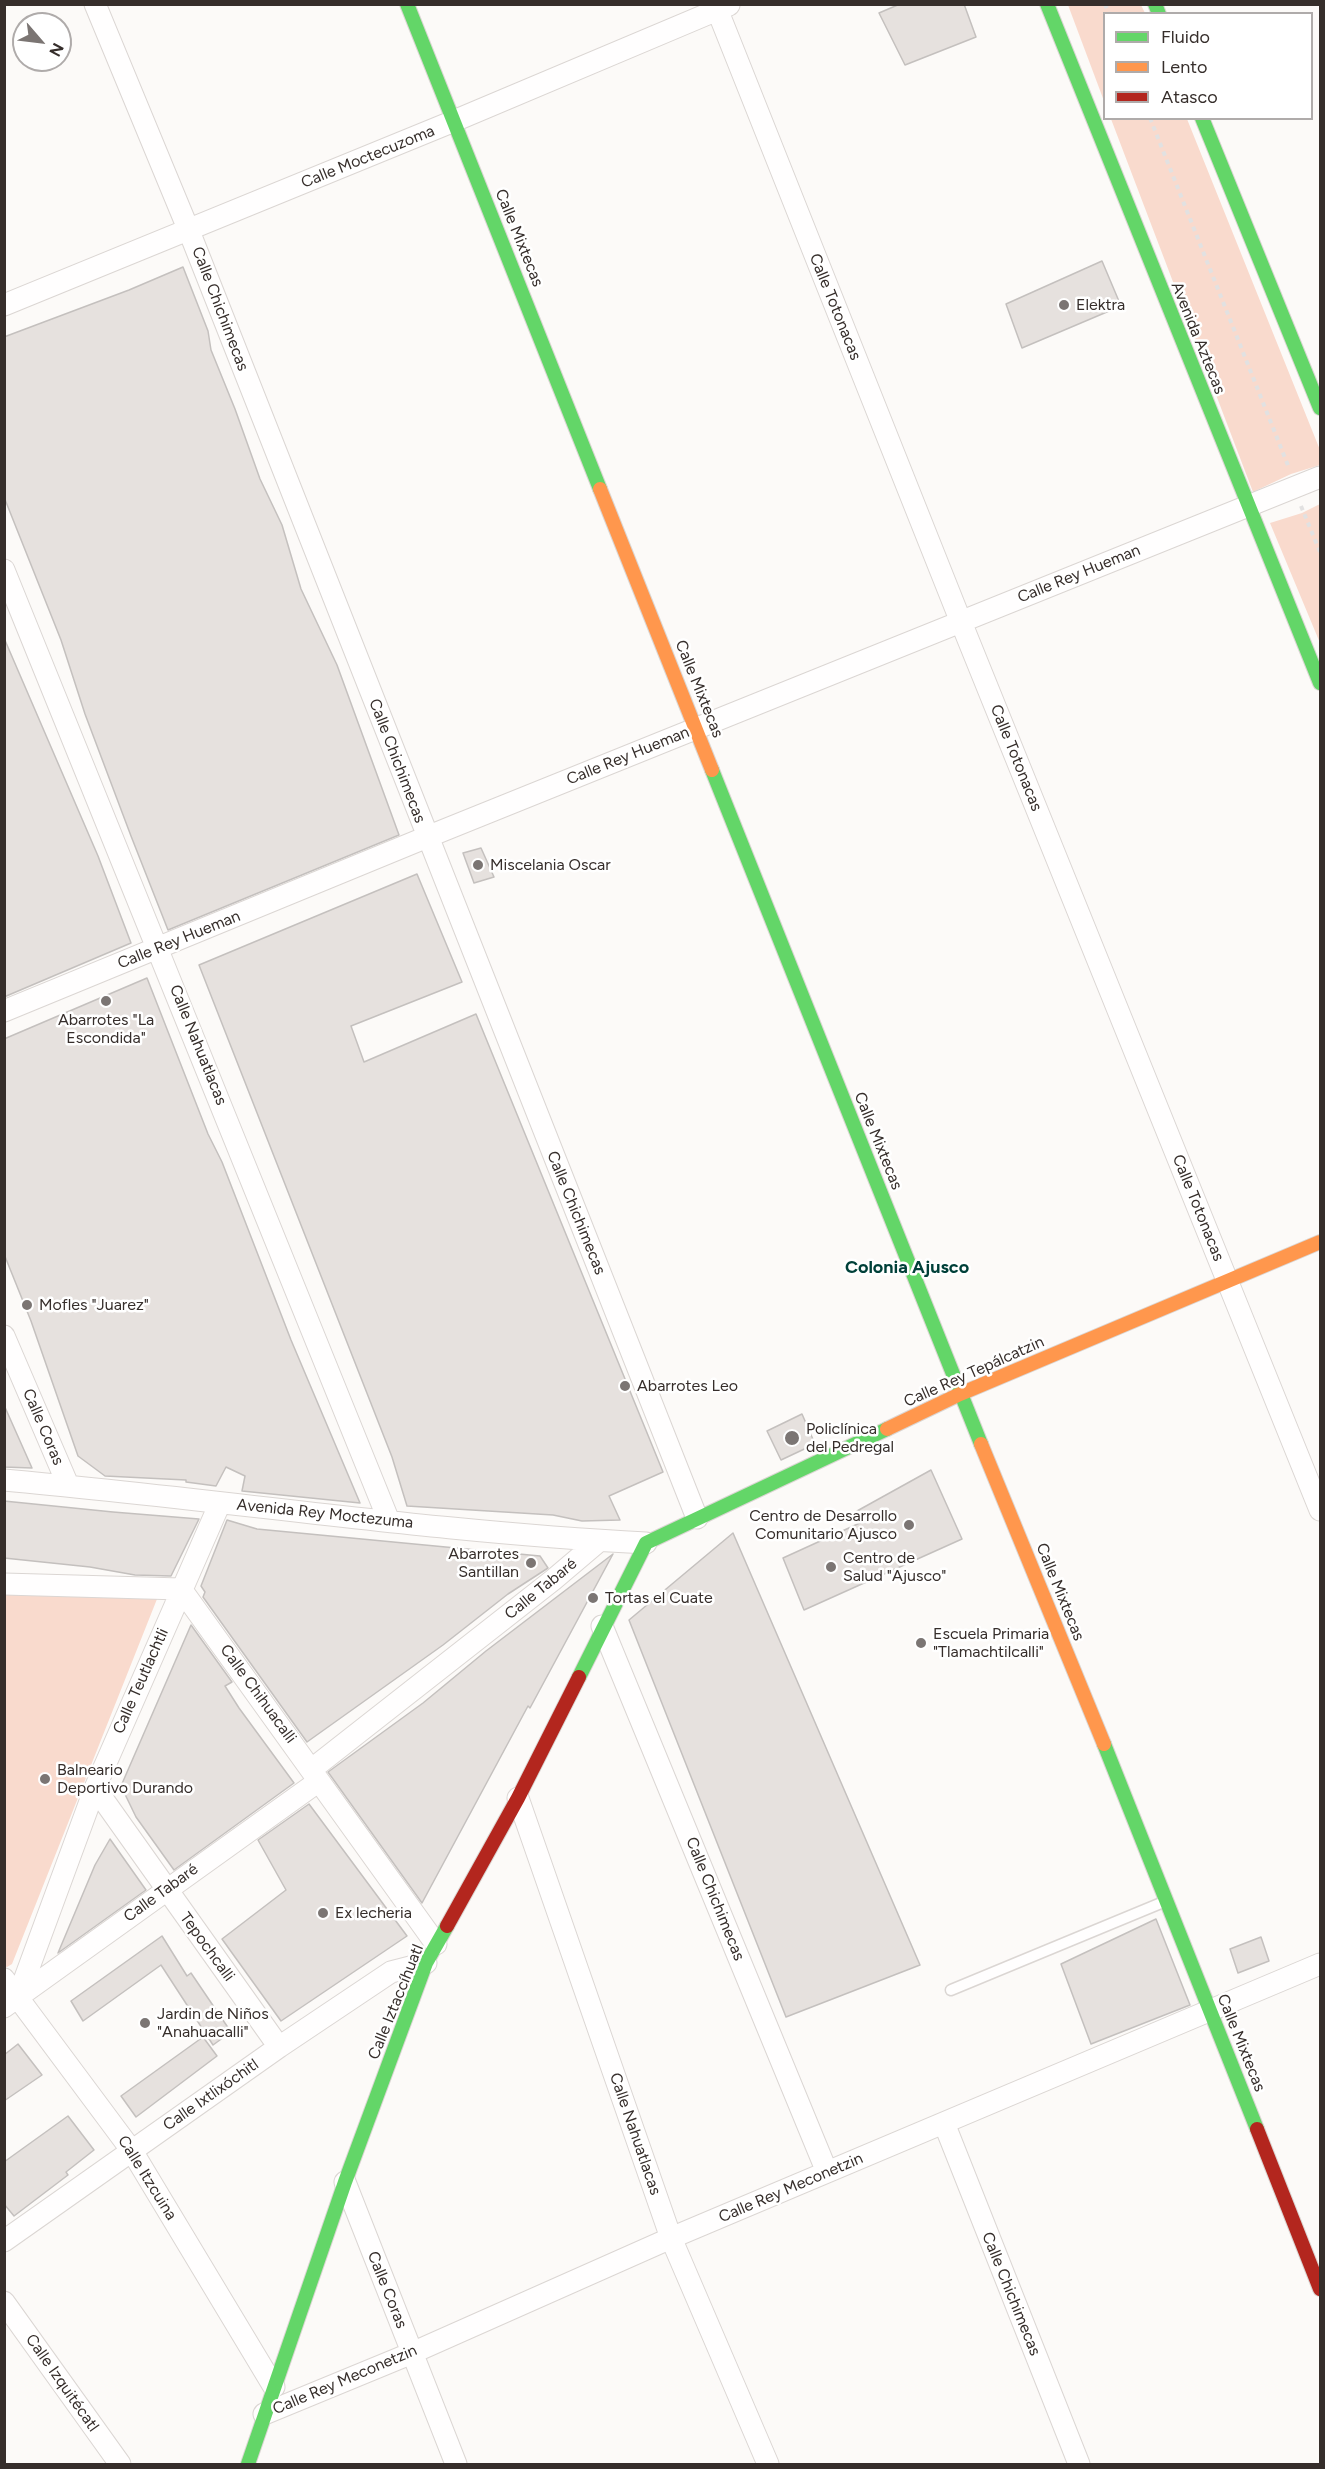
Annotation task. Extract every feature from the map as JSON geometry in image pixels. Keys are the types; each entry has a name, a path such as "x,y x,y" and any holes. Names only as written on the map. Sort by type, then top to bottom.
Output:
{"street":[{"name":"Calle Chichimecas","path":"95,4 189,231 697,1518"},
{"name":"Calle Mixtecas","path":"407,4 960,1394 1211,2010 1320,2289"},
{"name":"Avenida Aztecas","path":"1047,4 1320,683"},
{"name":"Calle Moctecuzoma","path":"4,305 454,121 720,6"},
{"name":"Calle Totonacas","path":"720,6 961,622 1320,1510"},
{"path":"1203,120 1320,408"},
{"name":"Calle Rey Hueman","path":"4,1011 427,837 1320,477"},
{"name":"Calle Nahuatlacas","path":"4,570 159,948 389,1521"},
{"name":"Calle Rey Tepálcatzin","path":"646,1543 960,1394 1320,1242"},
{"name":"Calle Coras","path":"4,1336 68,1485"},
{"name":"Avenida Rey Moctezuma","path":"4,1480 68,1485 389,1521 599,1541 646,1543"},
{"name":"Calle Teutlachtli","path":"11,2002 95,1788 220,1503"},
{"name":"Calle Tabaré","path":"11,2002 166,1889 315,1775 599,1541"},
{"name":"Calle Iztaccíhuatl","path":"248,2464 345,2182 431,1954 518,1798 602,1626 646,1543"},
{"path":"4,1584 182,1589"},
{"name":"Calle Chihuacalli","path":"182,1589 315,1775 431,1954"},
{"name":"Calle Chichimecas","path":"602,1626 827,2172"},
{"name":"Tepochcalli","path":"95,1788 279,2047"},
{"name":"Calle Nahuatlacas","path":"518,1798 671,2238 768,2464"},
{"name":"Calle Ixtlixóchitl","path":"4,2241 279,2047 391,1972 431,1954"},
{"name":"Calle Rey Meconetzin","path":"264,2414 412,2353 671,2238 1320,1964"},
{"name":"Calle Itzcuina","path":"4,1979 11,2002 132,2151 274,2387"},
{"name":"Calle Chichimecas","path":"944,2123 1079,2464"},
{"name":"Calle Coras","path":"345,2182 456,2464"},
{"name":"Calle Izquitécatl","path":"4,2302 120,2464"}],"lane":[{"path":"951,1990 1166,1901"}],"path":[{"path":"1151,120 1320,552"}],"shaded area":[{"path":"1068,5 1141,5 1144,12 1103,12 1103,98"},
{"path":"1111,120 1187,120 1320,450 1320,465 1291,474 1253,492"},
{"path":"1320,504 1320,643 1270,523 1302,513"},
{"name":"Balneario Deportivo Durando","path":"4,1586 159,1594 12,1964 7,1967 4,1966"}],"building":[{"path":"900,4 964,4 976,37 905,65 879,13"},
{"name":"Elektra","path":"1102,261 1121,306 1022,348 1006,304"},
{"path":"183,267 208,331 211,350 260,479 282,525 301,589 337,665 399,835 168,930 85,714 61,640 4,497 4,337"},
{"path":"4,638 98,856 131,943 4,997"},
{"name":"Miscelania Oscar","path":"481,848 494,877 474,883 463,853"},
{"path":"417,874 462,982 351,1026 364,1062 476,1014 663,1472 609,1496 620,1520 582,1521 553,1515 407,1506 392,1457 199,965"},
{"path":"147,978 291,1340 360,1503 242,1491 245,1476 226,1467 216,1486 186,1482 186,1480 105,1476 78,1456 31,1321 4,1254 4,1039"},
{"path":"4,1405 32,1468 4,1467"},
{"name":"Policlínica del Pedregal","path":"802,1414 815,1444 781,1460 767,1431"},
{"path":"931,1470 962,1539 804,1610 783,1558 862,1522 857,1511"},
{"path":"4,1501 199,1519 171,1576 135,1575 90,1567 4,1558"},
{"path":"227,1520 257,1529 540,1556 548,1568 508,1594 443,1645 307,1742 203,1597 205,1592 201,1586"},
{"path":"733,1533 920,1965 786,2017 629,1620"},
{"path":"613,1554 422,1903 328,1772 423,1703 486,1651"},
{"path":"191,1625 232,1682 225,1686 239,1708 294,1783 174,1870 136,1817 121,1786"},
{"name":"Ex lecheria","path":"309,1804 407,1936 281,2021 222,1939 286,1890 258,1840"},
{"path":"110,1839 146,1890 58,1953 95,1865"},
{"path":"1156,1919 1190,2005 1091,2044 1061,1964"},
{"path":"162,1936 187,1976 191,1973 231,2032 213,2045 161,1965 83,2021 71,2001"},
{"path":"1261,1937 1269,1961 1238,1973 1230,1949"},
{"path":"203,2037 217,2056 136,2117 121,2096"},
{"path":"18,2044 42,2075 4,2101 4,2055"},
{"path":"68,2116 94,2150 66,2172 68,2175 14,2216 4,2204 4,2162"}],"traffic: fast":[{"path":"407,4 600,489"},
{"path":"1047,4 1320,683"},
{"path":"1155,4 1158,12"},
{"path":"1203,120 1320,408"},
{"path":"712,770 981,1444"},
{"path":"579,1677 646,1543 887,1429"},
{"path":"1104,1744 1257,2129"},
{"path":"248,2464 345,2182 426,1963 447,1926"}],"traffic: slow":[{"path":"600,489 712,770"},
{"path":"887,1429 960,1394 1320,1242"},
{"path":"981,1444 1104,1744"}],"traffic: jam":[{"path":"447,1926 518,1798 579,1677"},
{"path":"1257,2129 1320,2289"}],"place":[{"name":"Elektra","path":"1064,305"},
{"name":"Miscelania Oscar","path":"478,865"},
{"name":"Abarrotes \"La Escondida\"","path":"106,1001"},
{"name":"Mofles \"Juarez\"","path":"27,1305"},
{"name":"Abarrotes Leo","path":"625,1386"},
{"name":"Policlínica del Pedregal","path":"792,1438"},
{"name":"Centro de Desarrollo Comunitario Ajusco","path":"909,1525"},
{"name":"Abarrotes Santillan","path":"531,1563"},
{"name":"Centro de Salud \"Ajusco\"","path":"831,1567"},
{"name":"Tortas el Cuate","path":"593,1598"},
{"name":"Escuela Primaria \"Tlamachtilcalli\"","path":"921,1643"},
{"name":"Balneario Deportivo Durando","path":"45,1779"},
{"name":"Ex lecheria","path":"323,1913"},
{"name":"Jardin de Niños \"Anahuacalli\"","path":"145,2023"}],"district":[{"name":"Colonia Ajusco","path":"907,1268"}]}
